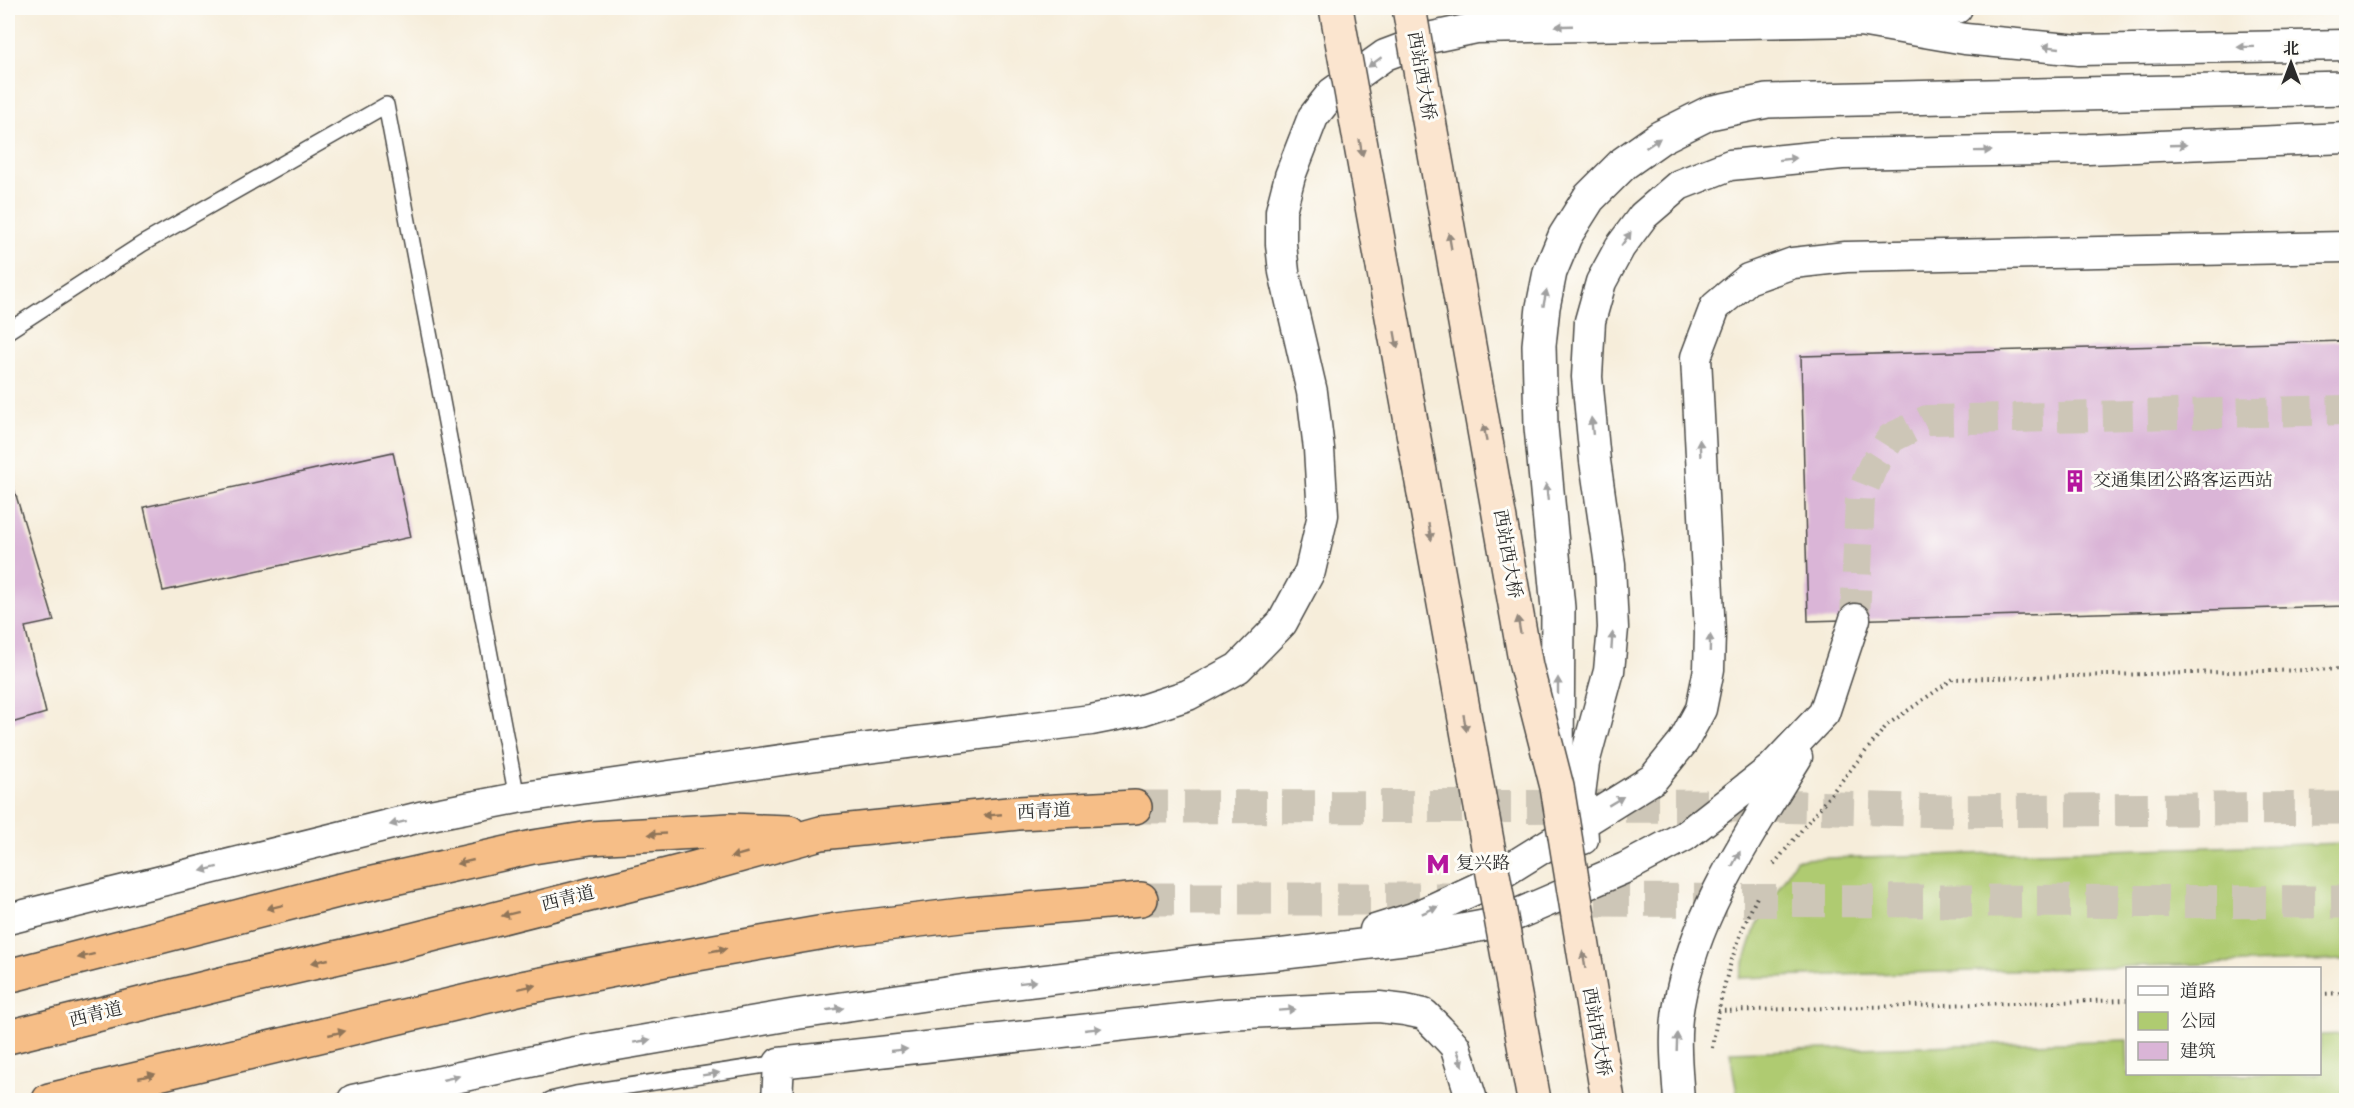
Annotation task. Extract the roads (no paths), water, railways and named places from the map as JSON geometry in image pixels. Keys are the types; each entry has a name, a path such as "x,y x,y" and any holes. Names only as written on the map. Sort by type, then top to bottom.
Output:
{"highway":[{"name":"西青道","path":"8,1037 221,984 396,944 695,868 820,833 1018,813 1135,807"},
{"path":"8,976 341,890 533,847 590,838 730,830 820,833"},
{"path":"49,1101 522,988 668,959 836,930 969,914 1141,899"}],"main road":[{"path":"1336,8 1534,1101"},
{"name":"西站西大桥","path":"1408,8 1526,666 1557,787 1608,1101"}],"street":[{"path":"8,919 420,818 517,798 844,751 1091,720 1142,710 1188,695 1238,668 1282,623 1310,571 1323,515 1319,449 1312,392 1284,272 1281,211 1290,176 1313,117 1332,93 1385,55 1433,37 1476,28 1860,21 1957,8"},
{"path":"1860,21 1965,39 2079,50 2346,45"},
{"path":"1557,787 1558,608 1541,427 1539,345 1543,307 1550,272 1564,236 1589,198 1624,163 1661,137 1709,113 1767,100 2346,88"},
{"path":"1587,884 1580,794 1584,763 1609,671 1613,628 1610,565 1595,461 1587,377 1590,321 1601,282 1620,247 1643,216 1679,185 1730,165 1842,154 2088,149 2346,138"},
{"path":"1273,955 1356,936 1413,918 1480,887 1653,779 1683,742 1701,709 1709,669 1710,633 1696,357 1715,307 1748,279 1793,263 1846,257 2346,247"},
{"path":"1679,1101 1676,1049 1678,1006 1688,961 1704,919 1741,849 1824,714 1855,619"},
{"path":"353,1101 576,1052 797,1014 985,987 1416,938 1497,923 1624,868 1685,836 1772,768 1824,714"},
{"path":"777,1101 779,1063 1226,1014 1379,1007 1424,1014 1439,1029 1455,1046 1472,1101"}],"lane":[{"path":"8,331 142,244 386,105 517,798"},
{"path":"550,1101 576,1094 779,1063"}],"tunnel":[{"path":"1855,619 1860,498 1873,466 1891,438 1927,420 2346,410"},
{"path":"1135,807 1768,806 1946,811 2346,808"},
{"path":"1141,899 1463,899"},
{"path":"1547,900 2346,902"}],"place":[{"name":"交通集团公路客运西站","path":"2075,481"},
{"name":"复兴路","path":"1438,864"}]}
